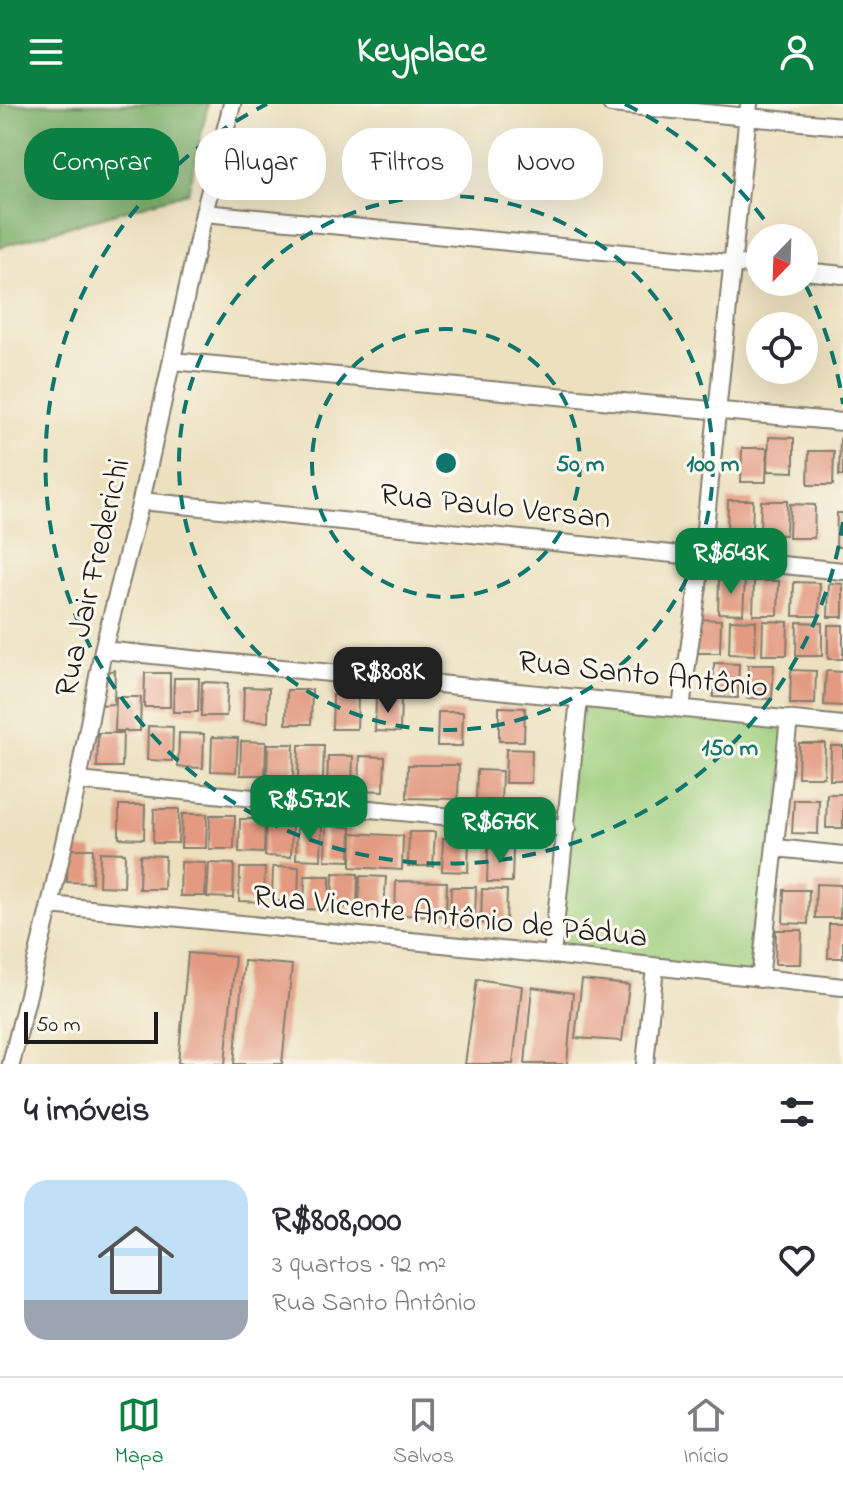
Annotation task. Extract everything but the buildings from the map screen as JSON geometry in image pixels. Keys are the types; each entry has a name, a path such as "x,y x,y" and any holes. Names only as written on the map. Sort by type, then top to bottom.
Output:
{"street":[{"name":"Rua Jair Frederichi","path":"11,1064 78,781 103,650 141,501 204,213 232,104"},
{"path":"611,104 748,111 843,126"},
{"path":"681,708 702,557 748,111"},
{"path":"204,213 746,265"},
{"path":"818,272 843,275"},
{"path":"172,361 843,422"},
{"name":"Rua Paulo Versan","path":"141,501 843,571"},
{"name":"Rua Santo Antônio","path":"103,650 843,725"},
{"path":"552,955 579,699"},
{"path":"760,979 789,719"},
{"path":"78,781 567,828"},
{"path":"776,848 843,855"},
{"name":"Rua Vicente Antônio de Pádua","path":"50,905 843,987"},
{"path":"645,1064 655,967"}],"green space":[{"path":"0,104 208,104 203,128 195,128 195,161 188,192 179,195 179,128 24,128 24,200 161,200 0,247"},
{"path":"579,699 789,719 760,979 552,955"}]}
